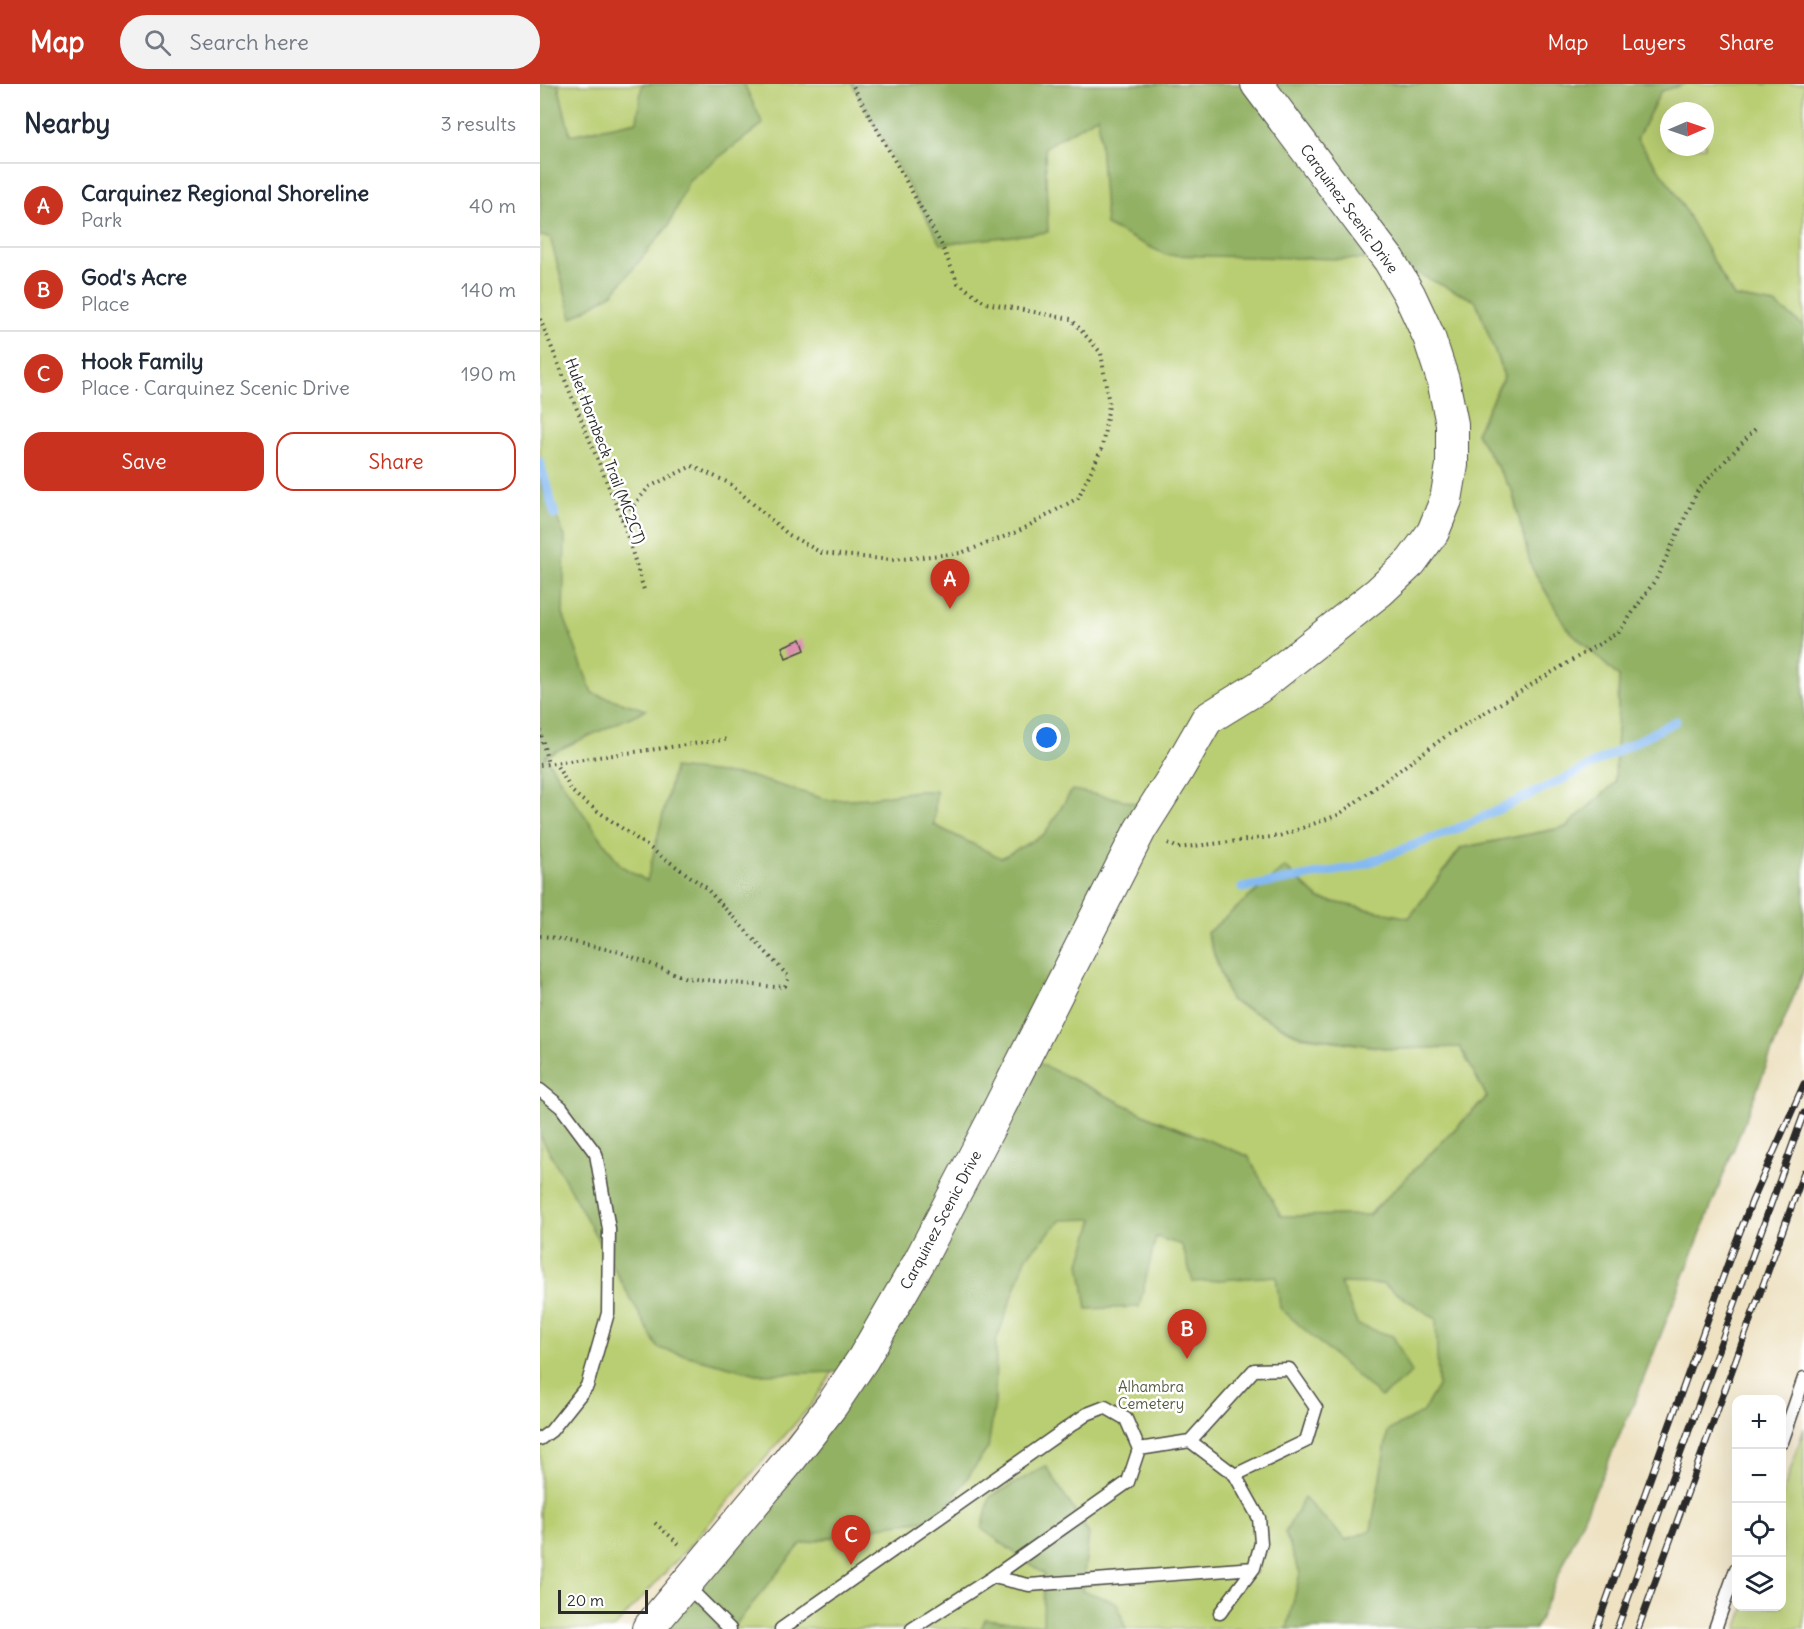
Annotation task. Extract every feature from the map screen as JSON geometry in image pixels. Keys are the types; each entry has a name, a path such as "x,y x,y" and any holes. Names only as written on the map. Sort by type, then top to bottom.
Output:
{"street":[{"name":"Carquinez Scenic Drive","path":"648,1629 794,1454 832,1406 863,1359 918,1264 966,1173 1140,830 1176,773 1220,734 1259,687 1371,599 1411,561 1433,532 1446,500 1452,465 1452,424 1443,380 1429,337 1409,294 1389,260 1257,84"}],"lane":[{"path":"540,1090 561,1107 596,1154 609,1229 608,1313 587,1386 551,1431 540,1439"},
{"path":"1140,1449 1190,1441 1254,1370 1289,1369 1316,1407 1306,1441 1235,1475"},
{"path":"1786,1430 1804,1378"},
{"path":"781,1629 1087,1414 1105,1407 1126,1419 1140,1449 1128,1482 993,1577 912,1629"},
{"path":"1190,1441 1235,1475 1259,1518 1262,1543 1254,1568 1220,1613"},
{"path":"993,1577 1029,1585 1254,1568"},
{"path":"1715,1629 1732,1583"},
{"path":"685,1584 730,1629"}],"path":[{"path":"622,519 649,487 692,466 729,483 789,536 822,553 892,560 960,553 1017,532 1078,498 1102,448 1109,405 1101,353 1071,319 986,303 958,283 941,244 852,84"},
{"name":"Hulet Hornbeck Trail (MC2CT)","path":"540,319 622,519 645,593"},
{"path":"1140,830 1178,848 1280,836 1338,815 1446,736 1619,632 1656,579 1698,490 1756,428"},
{"path":"540,730 548,764"},
{"path":"540,765 729,739"},
{"path":"540,936 620,952 686,978 775,987 784,986 789,977 705,887 582,800 573,792 555,763"},
{"path":"655,1523 686,1550"}],"green space":[{"name":"Alhambra Cemetery","path":"540,84 1804,84 1804,326 1775,304 1734,297 1713,260 1390,260 1476,301 1504,376 1476,433 1512,491 1531,566 1567,628 1619,677 1615,783 1566,827 1461,848 1409,918 1319,899 1285,867 1207,933 1230,1000 1299,1036 1392,1049 1460,1047 1487,1097 1369,1215 1306,1216 1383,1284 1496,1358 1335,1629 695,1629 866,1423 932,1308 1051,1083 1268,1193 1248,1156 1152,1118 1026,1057 992,1122 540,995"},
{"path":"540,84 558,84 570,135 637,121 642,84 744,84 763,124 689,180 669,225 613,293 572,318 550,237 540,236"},
{"path":"852,84 1686,84 1661,91 1637,139 1673,189 1734,297 1775,304 1804,326 1804,970 1636,1398 1535,1629 1287,1629 1300,1573 1285,1533 1304,1498 1346,1540 1371,1530 1388,1431 1422,1413 1438,1386 1436,1319 1383,1284 1340,1283 1358,1325 1393,1336 1412,1373 1381,1397 1280,1308 1276,1276 1193,1282 1182,1245 1156,1237 1139,1307 1087,1309 1080,1263 1094,1219 1061,1220 1027,1256 996,1341 995,1402 988,1448 939,1519 893,1524 801,1544 732,1629 648,1629 841,1372 757,1374 658,1348 540,1135 540,462 543,484 565,537 563,614 592,693 646,710 545,756 621,866 647,881 674,768 749,776 828,800 936,791 934,825 1001,858 1045,834 1072,790 1120,799 1154,809 1026,1057 1152,1118 1248,1156 1281,1216 1369,1215 1487,1097 1460,1047 1392,1049 1299,1035 1230,1000 1207,933 1285,867 1319,899 1409,918 1461,848 1566,827 1615,783 1619,677 1567,628 1531,566 1512,490 1476,433 1504,376 1476,301 1389,260 1166,255 1106,225 1098,116 1045,147 1048,232 941,244"},
{"path":"540,1047 877,1304 812,1404 686,1550 613,1629 540,1629"},
{"path":"1804,1428 1804,1629 1737,1629 1744,1611 1786,1611 1786,1484"},
{"path":"1046,1466 1089,1534 1082,1590 1117,1603 1126,1629 981,1629 985,1619 1043,1625 1044,1574 982,1529 990,1497"}],"building":[{"path":"801,639 805,650 786,658 782,647"}],"waterway":[{"path":"540,462 555,515"},
{"path":"1242,888 1357,867 1461,827 1568,777 1676,721"}],"railway":[{"path":"1596,1629 1732,1252 1804,1084"},
{"path":"1617,1629 1804,1113"},
{"path":"1638,1629 1804,1172"}],"place":[{"name":"Carquinez Regional Shoreline","path":"950,609"},
{"name":"God's Acre","path":"1187,1359"},
{"name":"Hook Family","path":"851,1565"}]}
